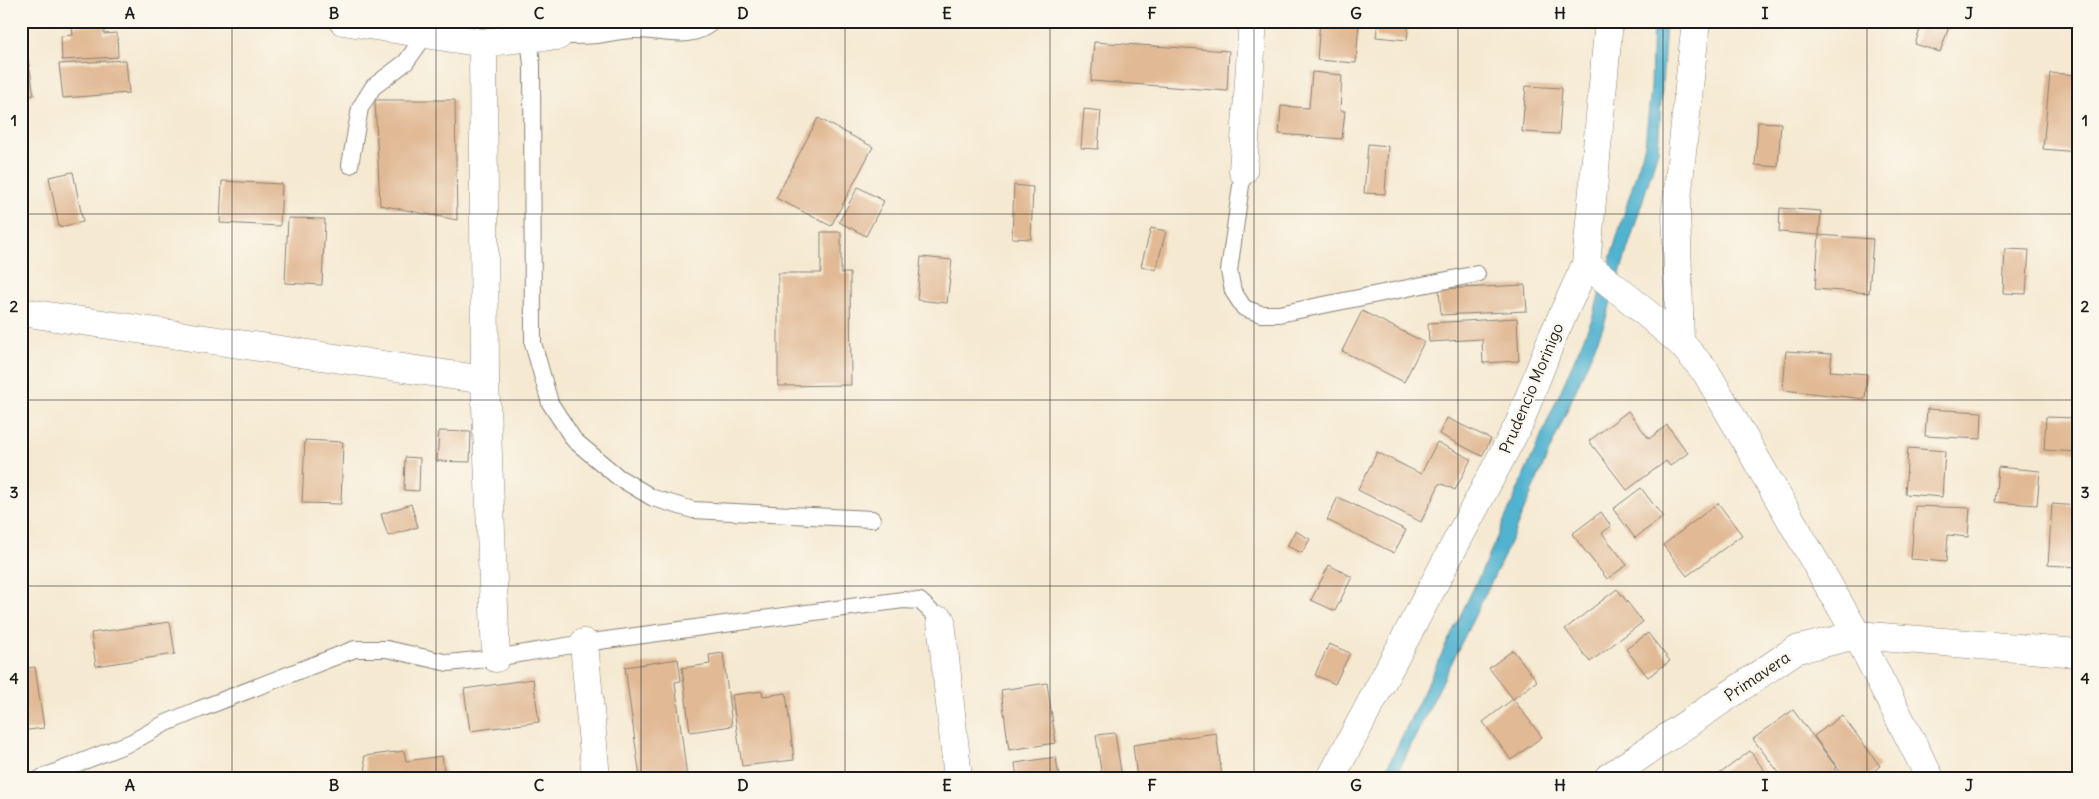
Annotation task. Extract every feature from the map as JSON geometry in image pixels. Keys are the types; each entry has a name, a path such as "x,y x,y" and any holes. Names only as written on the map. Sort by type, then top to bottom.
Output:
{"street":[{"path":"343,21 483,43 529,37 558,29"},
{"path":"1243,171 1253,21"},
{"name":"Prudencio Morinigo","path":"1331,778 1519,424 1552,338 1593,270 1609,21"},
{"path":"1680,342 1676,209 1696,21"},
{"path":"483,43 485,380 496,658"},
{"path":"1593,270 1680,342 1706,372 1857,635 1930,778"},
{"path":"21,312 485,380"},
{"path":"941,621 958,778"},
{"name":"Primavera","path":"1608,778 1796,650 1857,635 2078,653"},
{"path":"584,643 596,778"}],"lane":[{"path":"558,29 594,35 636,25 678,34 696,32 707,27 713,21"},
{"path":"350,165 360,108 374,87 406,62 426,34"},
{"path":"529,37 532,66 533,342 550,403 574,440 618,477 653,498 693,510 872,519"},
{"path":"1243,171 1229,271 1233,291 1244,308 1261,314 1278,314 1477,274"},
{"path":"41,778 132,742 164,724 200,709 356,649 388,649 448,663 496,658 584,643 903,600 920,602 941,621"}],"water":[{"path":"1653,21 1666,21 1658,151 1604,325 1504,556 1395,778 1382,778 1487,560 1592,319 1645,145 1651,87"}],"building":[{"path":"1320,21 1359,21 1356,63 1317,60"},
{"path":"1378,21 1409,21 1407,40 1376,37"},
{"path":"1923,21 1951,21 1940,52 1915,44"},
{"path":"104,24 104,34 117,33 118,57 62,60 61,36 73,35 72,26"},
{"path":"1094,42 1229,51 1227,91 1091,81"},
{"path":"27,53 34,95 21,97 21,54"},
{"path":"126,60 129,93 63,98 59,64"},
{"path":"1312,72 1342,75 1340,111 1345,111 1342,139 1279,134 1281,106 1309,108"},
{"path":"2050,73 2078,75 2078,152 2043,149"},
{"path":"1526,86 1562,88 1559,134 1522,132"},
{"path":"375,100 455,100 457,220 380,205"},
{"path":"1084,109 1101,111 1098,149 1081,148"},
{"path":"818,118 873,147 831,226 776,198"},
{"path":"1758,122 1781,123 1778,167 1755,165"},
{"path":"1368,144 1388,146 1385,194 1364,193"},
{"path":"73,172 83,222 59,227 49,177"},
{"path":"222,181 282,184 280,226 220,223"},
{"path":"1014,185 1033,187 1031,239 1012,238"},
{"path":"858,187 884,201 866,236 839,222"},
{"path":"1780,208 1821,211 1819,235 1779,232"},
{"path":"288,218 325,219 322,285 285,283"},
{"path":"1151,228 1166,231 1156,270 1141,266"},
{"path":"821,232 841,232 841,273 850,273 851,385 778,386 778,273 821,273"},
{"path":"1819,235 1873,239 1869,293 1815,289"},
{"path":"2005,249 2029,250 2026,294 2003,293"},
{"path":"921,257 952,260 947,303 917,300"},
{"path":"1525,285 1527,311 1441,315 1439,289"},
{"path":"1362,311 1424,342 1404,382 1342,351"},
{"path":"1517,318 1519,361 1483,363 1482,339 1429,342 1428,323"},
{"path":"1786,351 1832,354 1830,371 1867,374 1865,399 1783,390"},
{"path":"1927,409 1982,412 1981,439 1925,436"},
{"path":"1628,411 1649,439 1667,425 1688,453 1670,466 1666,461 1627,490 1589,441"},
{"path":"2046,417 2078,418 2078,452 2044,450"},
{"path":"1447,418 1491,439 1482,456 1439,434"},
{"path":"439,431 471,432 470,462 437,461"},
{"path":"305,440 343,442 341,504 302,503"},
{"path":"1437,442 1471,459 1455,490 1440,483 1421,522 1358,490 1377,452 1421,474"},
{"path":"1908,448 1945,451 1942,497 1905,494"},
{"path":"405,457 420,458 419,491 404,490"},
{"path":"1998,467 2040,471 2037,505 1995,502"},
{"path":"1641,488 1663,517 1635,538 1613,509"},
{"path":"1338,497 1406,530 1394,553 1327,520"},
{"path":"1718,503 1742,535 1687,576 1663,545"},
{"path":"411,504 418,527 388,536 381,514"},
{"path":"2052,504 2078,506 2078,567 2048,565"},
{"path":"1915,506 1970,508 1968,537 1948,535 1946,562 1911,559"},
{"path":"1601,512 1611,526 1602,533 1627,565 1607,579 1572,534"},
{"path":"1295,531 1310,539 1302,553 1287,546"},
{"path":"1329,565 1352,577 1335,611 1311,600"},
{"path":"1617,589 1643,622 1590,662 1565,629"},
{"path":"170,622 175,654 96,666 91,633"},
{"path":"1648,633 1670,661 1648,677 1626,649"},
{"path":"1329,644 1350,653 1335,684 1315,675"},
{"path":"1513,650 1537,681 1513,699 1489,668"},
{"path":"723,653 732,726 690,732 682,668 710,664 709,655"},
{"path":"678,659 681,681 675,682 687,778 640,778 625,667"},
{"path":"35,667 44,728 21,731 21,669"},
{"path":"533,679 539,722 470,731 464,689"},
{"path":"1047,683 1056,743 1009,750 1001,690"},
{"path":"762,691 763,696 786,693 794,760 742,766 732,695"},
{"path":"1513,699 1542,737 1511,760 1483,722"},
{"path":"1793,710 1836,767 1834,768 1842,778 1783,778 1753,739"},
{"path":"1842,715 1880,766 1865,778 1845,778 1814,736"},
{"path":"1115,733 1122,778 1102,778 1096,735"},
{"path":"1216,733 1222,776 1137,778 1133,745"},
{"path":"404,751 406,761 442,756 445,778 367,778 364,756"},
{"path":"1750,751 1770,778 1714,778"},
{"path":"1056,757 1059,778 1017,778 1015,763"}]}
